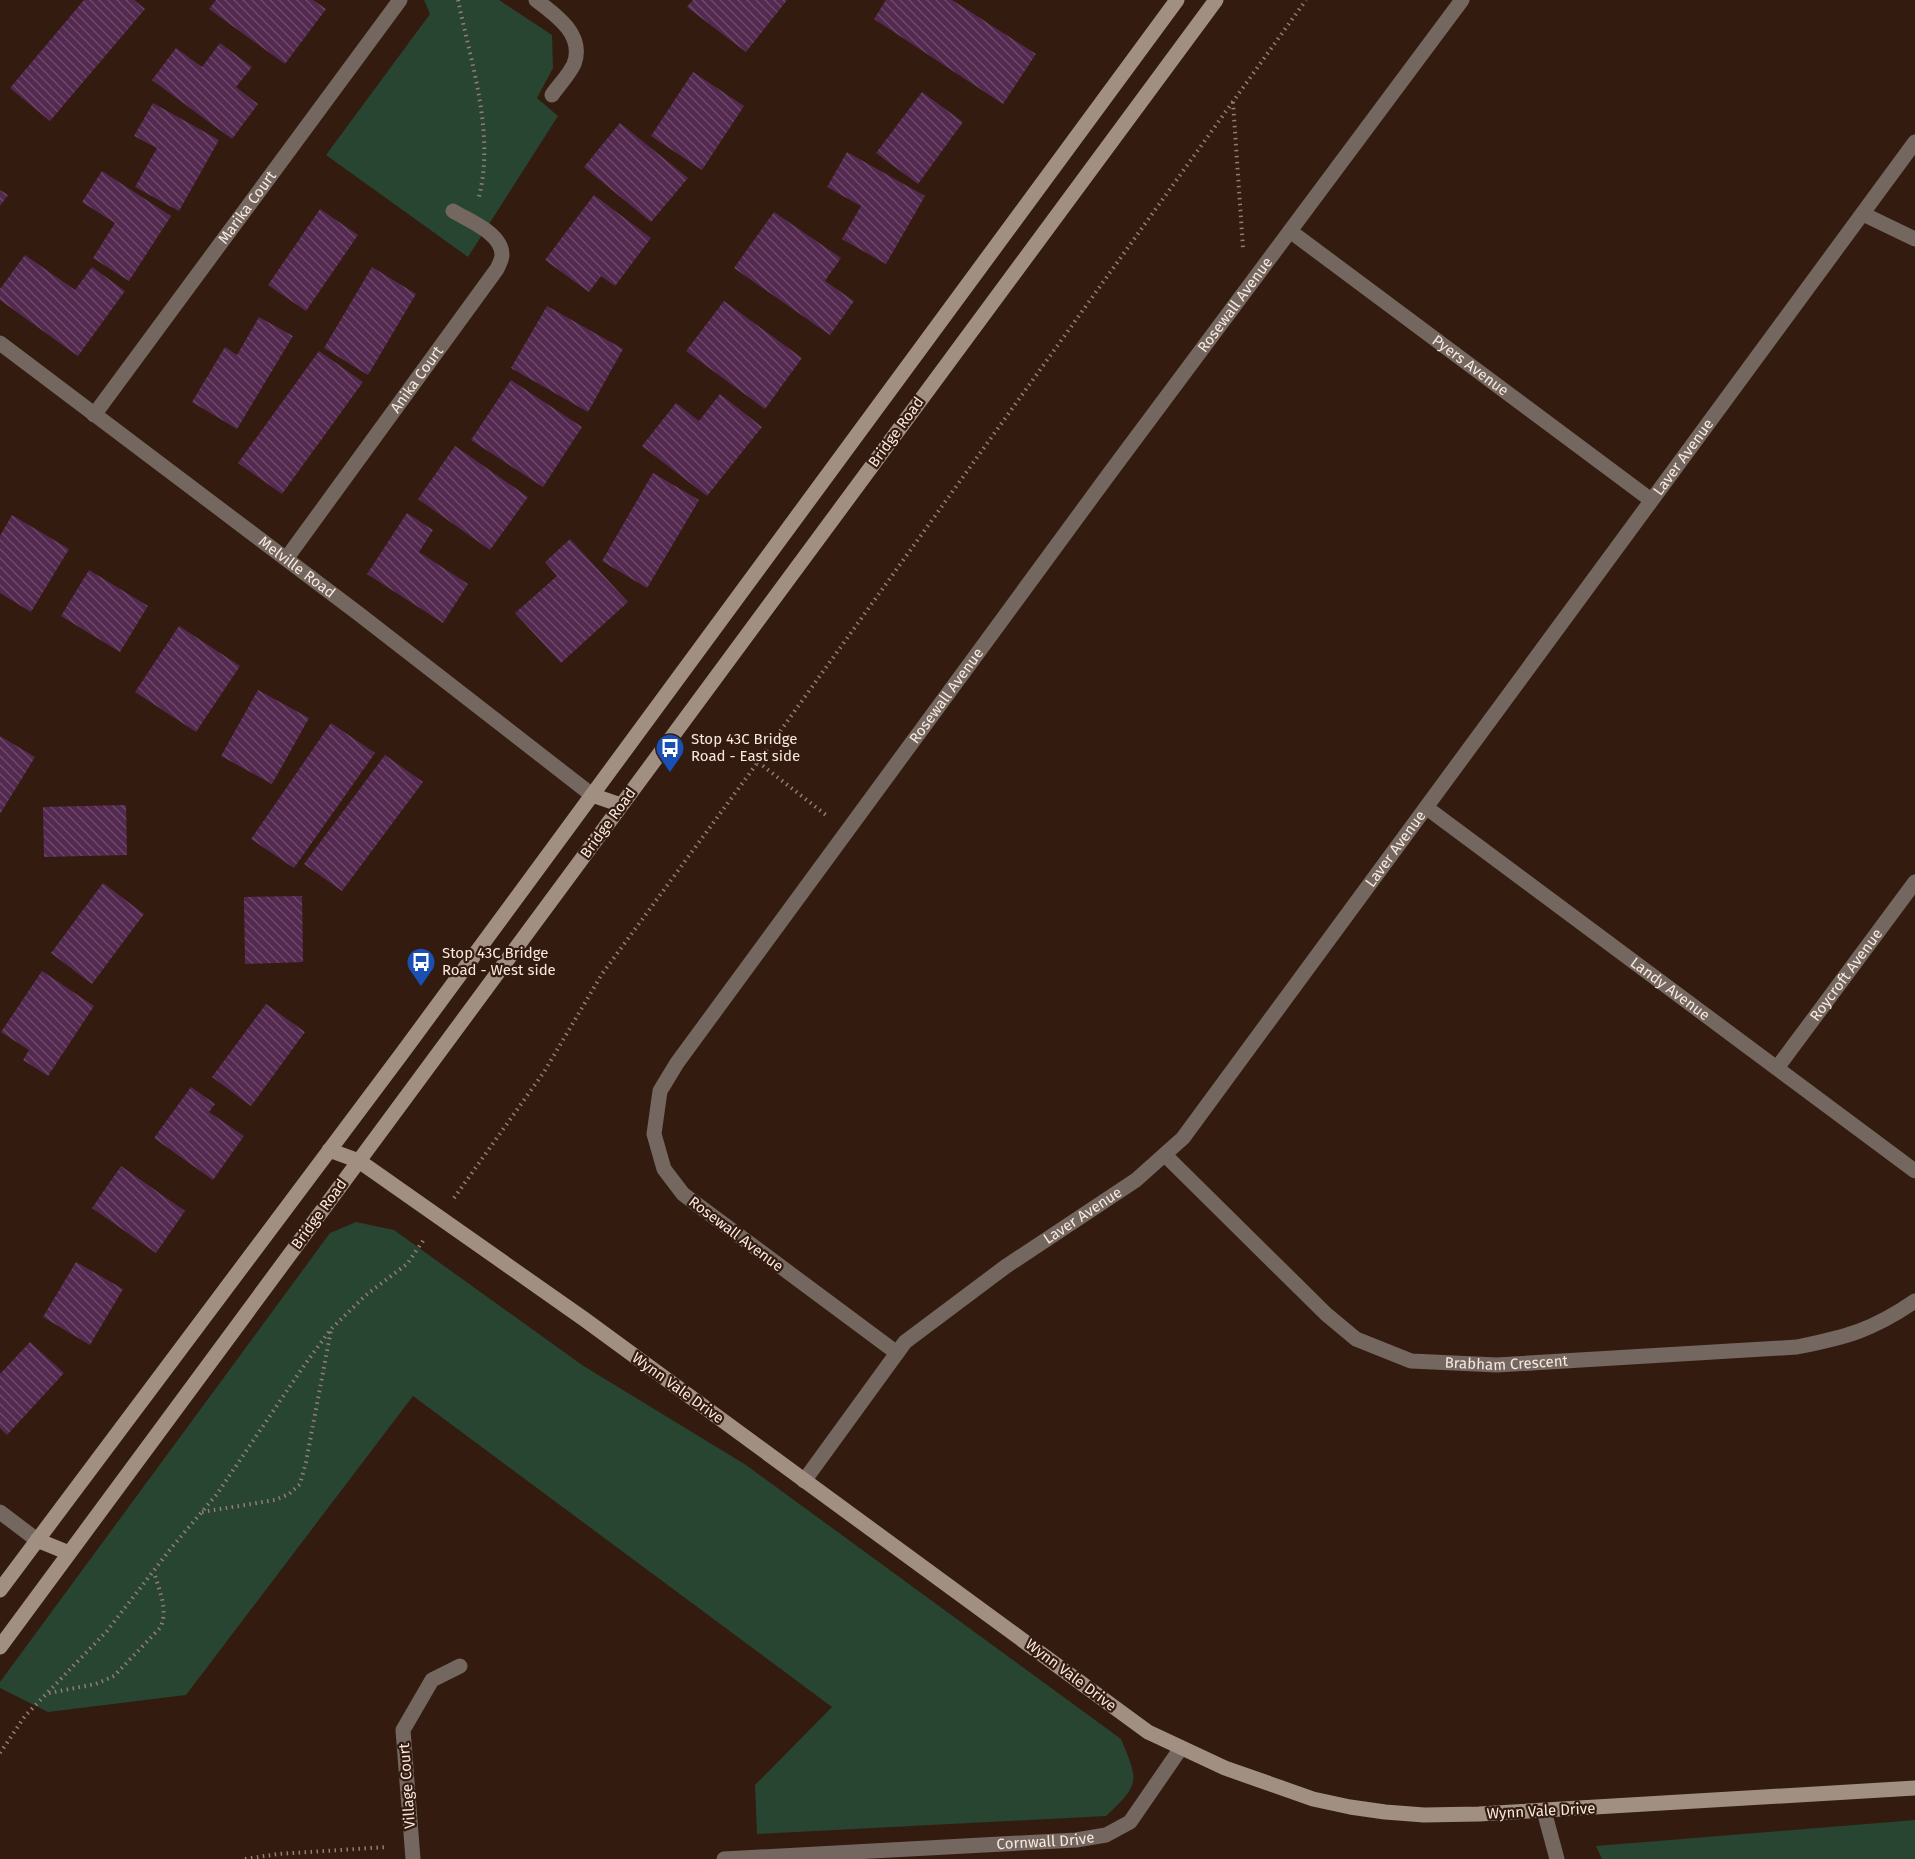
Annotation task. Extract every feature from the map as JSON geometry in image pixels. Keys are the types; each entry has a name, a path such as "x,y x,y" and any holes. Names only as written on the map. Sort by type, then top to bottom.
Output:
{"main road":[{"name":"Bridge Road","path":"0,1590 592,795 1177,0"},
{"name":"Bridge Road","path":"0,1647 1216,0"},
{"path":"592,795 621,805"},
{"name":"Wynn Vale Drive","path":"329,1150 359,1161 584,1319 1148,1732 1225,1768 1313,1799 1350,1807 1424,1815 1544,1811 1915,1788"},
{"path":"37,1540 69,1553"}],"street":[{"name":"Marika Court","path":"94,415 400,0"},
{"path":"536,0 558,16 572,33 577,48 574,64 552,95"},
{"name":"Rosewall Avenue","path":"897,1353 683,1194 664,1169 654,1134 660,1091 684,1053 1462,0"},
{"name":"Laver Avenue","path":"804,1481 905,1342 996,1274 1136,1180 1183,1138 1915,142"},
{"name":"Anika Court","path":"286,559 497,269 502,257 500,246 491,234 453,211"},
{"path":"1863,214 1915,239"},
{"name":"Pyers Avenue","path":"1290,231 1651,500"},
{"name":"Melville Road","path":"0,343 286,559 592,795"},
{"name":"Landy Avenue","path":"1426,808 1915,1171"},
{"name":"Roycroft Avenue","path":"1778,1068 1915,882"},
{"name":"Brabham Crescent","path":"1165,1155 1326,1314 1356,1340 1411,1361 1497,1365 1797,1347 1842,1338 1871,1328 1915,1300"},
{"path":"0,1512 37,1540"},
{"name":"Village Court","path":"412,1852 403,1730 432,1680 460,1666"},
{"name":"Cornwall Drive","path":"724,1859 1076,1840 1106,1835 1130,1822 1181,1748"},
{"path":"1544,1811 1557,1859"}],"path":[{"path":"458,0 483,119 483,180 472,223"},
{"path":"0,1753 25,1716 106,1631 217,1494 331,1329 366,1295 407,1264 544,1072 602,974 758,762 1306,0"},
{"path":"1233,102 1243,248"},
{"path":"758,762 829,818"},
{"path":"202,1512 275,1500 289,1494 300,1484 331,1329"},
{"path":"47,1694 96,1684 114,1676 160,1628 164,1620 164,1608 153,1571"},
{"path":"244,1859 278,1854 412,1852"}],"green space":[{"path":"424,0 499,0 552,35 553,68 537,98 558,116 468,257 326,155 430,14"},
{"path":"356,1222 394,1230 582,1365 746,1465 1121,1739 1133,1774 1133,1782 1125,1797 1106,1816 757,1834 755,1785 832,1707 413,1396 186,1695 48,1712 0,1688 0,1682 330,1233"},
{"path":"1915,1820 1915,1859 1602,1859 1596,1846"}],"building":[{"path":"84,0 134,0 145,9 50,121 10,88"},
{"path":"216,0 313,0 326,9 285,64 209,9"},
{"path":"693,0 787,0 746,52 687,7"},
{"path":"886,0 952,0 1036,54 1003,104 874,19"},
{"path":"220,43 252,67 236,87 258,104 232,139 152,80 176,48 202,67"},
{"path":"693,72 744,106 702,170 651,136"},
{"path":"922,92 963,122 918,184 876,153"},
{"path":"153,103 219,140 179,211 135,187 157,148 134,136"},
{"path":"620,123 688,178 651,222 584,167"},
{"path":"847,152 925,196 886,264 842,239 861,206 827,187"},
{"path":"102,171 171,216 129,281 93,258 115,223 82,202"},
{"path":"0,190 8,195 0,206"},
{"path":"594,195 651,238 615,286 601,276 589,292 545,260"},
{"path":"320,209 358,235 306,311 268,285"},
{"path":"774,212 841,258 825,281 854,301 830,335 734,268"},
{"path":"25,255 75,290 92,267 125,291 78,356 0,300 0,289"},
{"path":"372,267 416,294 368,375 324,348"},
{"path":"724,301 802,358 765,409 686,351"},
{"path":"547,306 623,349 588,412 511,368"},
{"path":"259,317 293,336 237,429 192,402 225,347 237,355"},
{"path":"319,351 363,382 282,494 238,463"},
{"path":"511,380 582,427 543,487 471,440"},
{"path":"720,394 762,427 707,496 642,446 676,403 699,421"},
{"path":"455,446 528,497 490,550 418,499"},
{"path":"653,473 699,500 647,588 602,561"},
{"path":"407,513 433,530 419,552 468,584 443,623 367,574"},
{"path":"12,515 69,549 31,612 0,593 0,536"},
{"path":"570,539 628,602 561,663 515,613 557,576 545,562"},
{"path":"89,570 148,606 120,652 61,616"},
{"path":"179,626 240,666 196,732 135,692"},
{"path":"258,690 309,718 272,784 221,756"},
{"path":"331,723 375,753 294,868 251,839"},
{"path":"0,736 35,757 0,814"},
{"path":"385,755 423,782 342,891 304,864"},
{"path":"126,805 127,855 44,857 43,807"},
{"path":"103,883 144,914 92,984 51,953"},
{"path":"302,896 303,962 245,964 244,897"},
{"path":"42,971 94,1006 48,1076 23,1060 29,1050 1,1032"},
{"path":"266,1004 305,1032 251,1106 212,1077"},
{"path":"191,1087 215,1104 209,1112 244,1136 213,1180 154,1138"},
{"path":"121,1166 185,1211 156,1253 92,1208"},
{"path":"76,1262 123,1289 90,1345 43,1317"},
{"path":"30,1342 64,1373 7,1435 0,1428 0,1374"}],"place":[{"name":"Stop 43C Bridge Road - East side","path":"670,774"},
{"name":"Stop 43C Bridge Road - West side","path":"421,988"}]}
